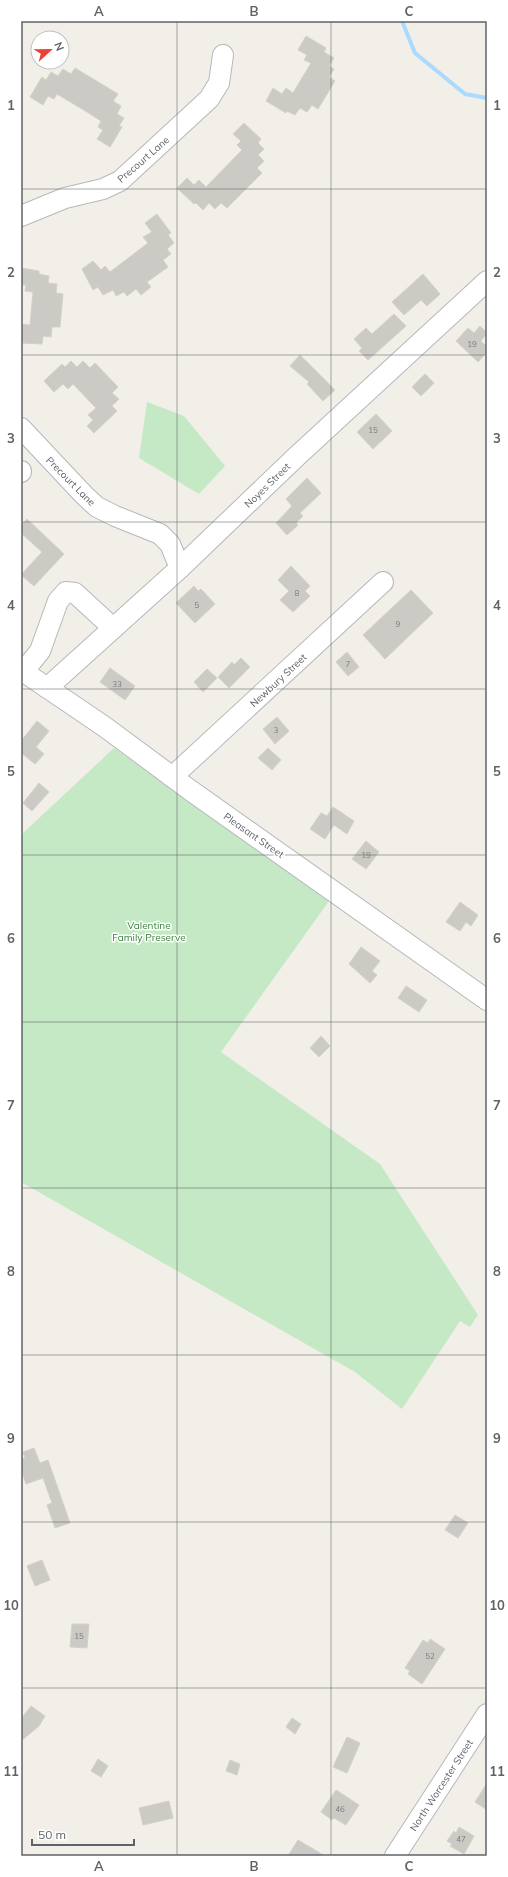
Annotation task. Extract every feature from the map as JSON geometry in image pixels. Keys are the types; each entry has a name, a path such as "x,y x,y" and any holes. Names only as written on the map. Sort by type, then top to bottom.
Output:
{"street":[{"name":"Precourt Lane","path":"21,216 65,198 112,186 128,175 209,99 219,83 223,55"},
{"name":"Noyes Street","path":"47,688 180,568 296,457 487,281"},
{"name":"Precourt Lane","path":"21,428 84,495 98,507 115,516 160,534 170,544 180,568"},
{"name":"Newbury Street","path":"172,777 383,582"},
{"path":"22,671 40,651 58,601 66,592 75,594 113,628"},
{"name":"Pleasant Street","path":"22,671 487,1000"},
{"name":"North Worcester Street","path":"395,1856 487,1714"}],"green space":[{"path":"147,402 184,416 225,466 199,494 139,458"},
{"name":"Valentine Family Preserve","path":"114,748 329,901 221,1052 380,1164 478,1315 470,1327 460,1321 402,1409 355,1372 21,1182 21,835"}],"building":[{"path":"306,36 326,48 324,52 334,58 329,66 334,69 329,77 335,81 318,109 312,105 307,112 300,108 295,115 287,111 286,113 266,101 273,88 282,94 286,88 293,93 311,63 304,60 307,55 298,50"},
{"path":"75,68 118,94 113,101 121,106 117,114 124,118 119,126 122,127 110,147 97,139 103,130 98,127 101,121 87,112 57,94 54,99 48,96 43,105 30,97 42,77 46,80 51,72 58,76 62,70 71,74"},
{"path":"244,123 261,139 258,143 264,149 258,155 264,161 257,168 262,173 227,208 221,203 215,209 209,203 203,210 196,203 194,204 177,188 187,178 194,185 199,180 206,187 242,150 237,145 241,141 233,134"},
{"path":"157,214 171,233 168,235 174,243 167,249 171,254 163,260 168,267 147,282 151,287 141,295 136,289 127,296 124,292 116,296 113,290 103,295 98,287 93,290 82,269 93,261 101,270 105,266 110,272 148,243 143,237 152,232 145,223"},
{"path":"21,268 39,271 39,274 49,276 48,283 57,284 56,293 63,294 60,327 52,327 51,337 43,336 42,344 21,343 21,324 30,325 33,292 25,291 26,285 21,285"},
{"path":"423,274 440,294 427,306 421,300 404,315 392,302"},
{"path":"394,314 406,326 368,360 359,351 362,348 354,339 366,328 372,334"},
{"path":"480,326 487,333 481,341 487,347 487,352 478,362 456,341 468,328 474,333"},
{"path":"300,355 335,390 323,401 307,384 309,382 290,366"},
{"path":"71,361 77,367 83,361 90,368 95,363 118,387 112,393 119,399 112,406 117,411 94,433 87,426 93,420 88,415 96,408 73,384 68,389 63,384 54,392 44,381 62,364 65,367"},
{"path":"425,374 434,383 421,396 412,387"},
{"path":"376,414 392,431 373,449 357,432"},
{"path":"307,478 321,493 300,513 303,516 296,523 298,525 287,535 276,523 292,506 286,499"},
{"path":"27,519 64,554 34,586 21,575 42,552 21,533 21,525"},
{"path":"291,566 310,586 305,591 310,596 293,612 280,600 289,591 278,580"},
{"path":"194,586 198,591 201,589 215,604 195,623 176,603"},
{"path":"411,590 433,613 385,659 363,635"},
{"path":"347,652 359,667 348,676 336,662"},
{"path":"241,658 250,667 229,688 218,677 232,662 234,665"},
{"path":"110,668 135,686 125,700 100,682"},
{"path":"207,669 217,678 203,692 194,682"},
{"path":"277,717 289,731 275,744 263,729"},
{"path":"37,721 49,731 36,747 44,754 35,764 21,753 21,741"},
{"path":"268,748 281,760 272,770 258,758"},
{"path":"39,783 49,792 32,811 23,803"},
{"path":"333,807 354,821 347,834 334,825 325,839 310,829 321,813 327,816"},
{"path":"366,841 379,852 366,869 352,859"},
{"path":"460,902 478,915 471,926 466,922 460,931 446,922"},
{"path":"361,947 380,961 372,971 377,975 370,983 349,964"},
{"path":"406,986 427,1000 419,1012 398,998"},
{"path":"321,1036 330,1046 319,1057 310,1048"},
{"path":"34,1448 40,1463 48,1460 70,1523 55,1528 47,1505 52,1503 43,1478 26,1484 21,1469 21,1459 25,1458 23,1452"},
{"path":"455,1515 468,1523 458,1538 445,1530"},
{"path":"42,1560 50,1580 35,1586 27,1566"},
{"path":"72,1624 89,1624 87,1648 70,1647"},
{"path":"430,1639 445,1649 422,1684 408,1674 410,1671 405,1668 423,1640 428,1643"},
{"path":"31,1706 45,1716 39,1726 21,1741 21,1719"},
{"path":"292,1718 301,1724 295,1734 286,1727"},
{"path":"347,1737 360,1743 347,1773 333,1767"},
{"path":"98,1759 108,1766 101,1777 91,1771"},
{"path":"230,1760 240,1764 237,1775 226,1771"},
{"path":"487,1783 487,1810 475,1802"},
{"path":"336,1790 359,1805 346,1825 334,1818 332,1820 321,1812"},
{"path":"169,1801 173,1818 143,1825 139,1808"},
{"path":"459,1827 474,1836 464,1854 450,1846 452,1844 447,1841 454,1831 456,1833"},
{"path":"298,1840 325,1856 288,1856"}],"waterway":[{"path":"402,21 415,53 465,94 487,98"}]}
